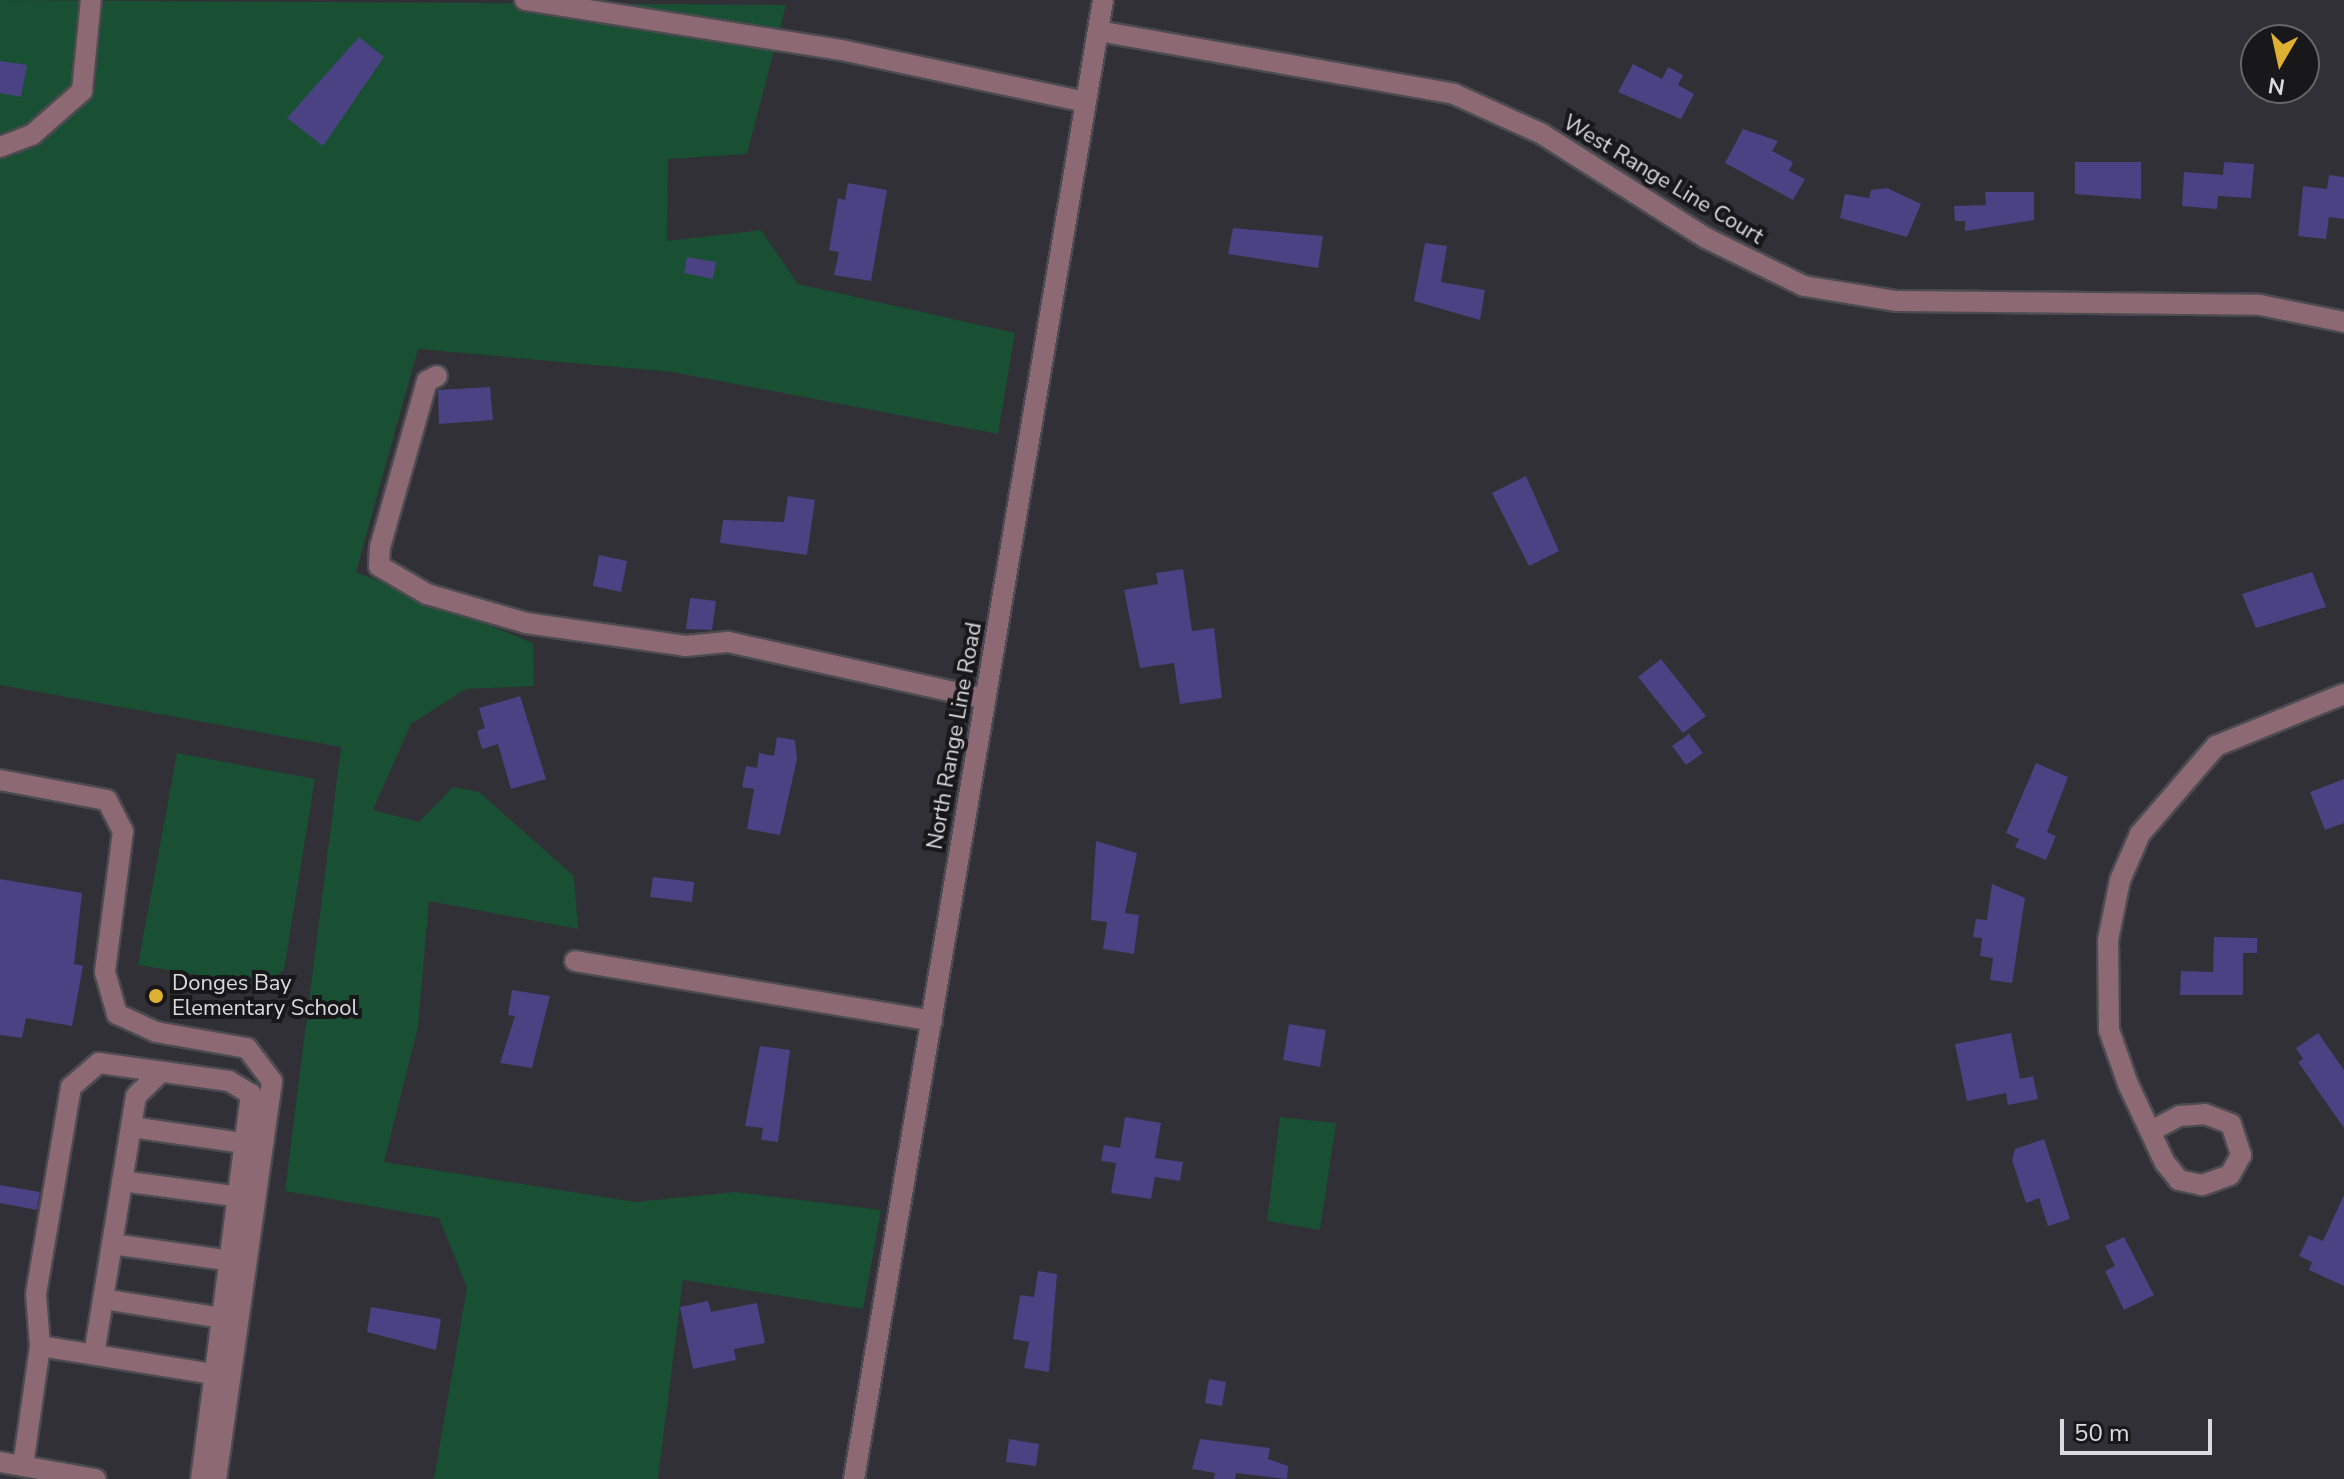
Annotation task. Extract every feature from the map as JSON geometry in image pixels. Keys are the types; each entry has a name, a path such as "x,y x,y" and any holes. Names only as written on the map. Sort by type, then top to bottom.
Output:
{"street":[{"path":"5,139 32,135 82,91 91,0"},
{"path":"525,0 846,51 1086,102"},
{"name":"North Range Line Road","path":"854,1479 1103,0"},
{"name":"West Range Line Court","path":"1098,31 1454,94 1542,134 1706,238 1804,286 1897,301 2260,305 2344,322"},
{"path":"437,376 427,381 380,547 379,566 427,594 526,623 685,646 728,642 985,699"},
{"path":"2151,1131 2179,1116 2205,1114 2231,1124 2241,1155 2230,1175 2202,1185 2179,1180 2151,1131 2109,1030 2105,987 2120,880 2140,834 2216,746 2344,694"},
{"path":"0,780 107,800 123,831 105,972 117,1014 156,1032 247,1048 272,1081 216,1479"},
{"path":"575,961 932,1021"},
{"path":"33,1471 40,1346 36,1294 71,1087 99,1063 243,1087 253,1108 213,1374 201,1479"},
{"path":"94,1355 136,1096 161,1072"},
{"path":"131,1127 249,1144"},
{"path":"122,1181 240,1197"},
{"path":"112,1244 231,1261"},
{"path":"103,1299 222,1318"},
{"path":"40,1346 213,1374"},
{"path":"0,1462 33,1471 95,1479"}],"green space":[{"path":"0,0 786,5 747,154 668,159 667,241 761,230 798,284 1015,333 998,434 672,372 418,349 356,572 533,643 534,686 466,689 411,724 373,810 419,822 453,787 479,792 574,876 578,929 429,901 418,1027 384,1162 635,1202 735,1192 881,1210 863,1309 683,1280 658,1479 434,1479 467,1287 439,1218 285,1191 341,747 0,685"},
{"path":"177,753 315,779 284,970 265,986 138,965"},
{"path":"1280,1117 1336,1123 1320,1230 1267,1221"}],"building":[{"path":"359,37 384,57 323,146 287,118"},
{"path":"0,61 27,65 21,97 0,93"},
{"path":"1633,64 1662,79 1668,67 1683,75 1678,85 1694,94 1681,119 1618,92"},
{"path":"1743,129 1778,141 1772,151 1793,162 1789,171 1805,179 1793,200 1725,163"},
{"path":"2075,162 2141,162 2141,199 2075,194"},
{"path":"2224,162 2254,164 2251,198 2218,196 2217,209 2182,206 2184,172 2223,175"},
{"path":"2329,175 2344,177 2344,219 2329,217 2326,239 2298,236 2303,186 2327,189"},
{"path":"848,183 887,190 871,281 834,275 839,252 829,250 838,198 845,200"},
{"path":"1887,188 1921,204 1907,237 1840,218 1845,194 1869,198 1871,190"},
{"path":"1985,192 2034,192 2034,220 1965,231 1965,221 1955,221 1954,206 1986,205"},
{"path":"1233,228 1323,236 1318,268 1228,254"},
{"path":"1425,243 1447,246 1441,282 1485,290 1480,320 1414,301"},
{"path":"687,257 716,262 713,279 684,273"},
{"path":"490,387 493,420 439,424 438,390"},
{"path":"1526,476 1559,551 1529,566 1492,493"},
{"path":"788,496 815,500 807,555 720,543 723,520 784,522"},
{"path":"599,555 627,561 621,592 593,586"},
{"path":"1183,569 1192,631 1214,628 1222,698 1180,704 1174,663 1140,668 1124,590 1158,584 1156,573"},
{"path":"2312,572 2326,607 2256,628 2242,594"},
{"path":"690,598 716,601 712,630 686,629"},
{"path":"1661,659 1706,716 1683,733 1638,677"},
{"path":"520,696 546,779 511,789 498,744 482,749 477,731 485,728 479,708"},
{"path":"1689,734 1703,753 1686,765 1672,746"},
{"path":"777,737 795,740 797,759 780,835 747,829 754,789 742,787 746,766 757,768 759,753 774,756"},
{"path":"2036,763 2068,777 2047,832 2056,836 2046,860 2015,847 2019,839 2006,833"},
{"path":"2344,779 2344,823 2325,830 2310,792"},
{"path":"1096,841 1137,853 1125,913 1139,915 1134,954 1103,949 1107,922 1091,920"},
{"path":"653,877 694,882 692,902 650,897"},
{"path":"0,879 82,893 74,964 83,966 72,1026 26,1018 22,1038 0,1035"},
{"path":"1992,884 2025,898 2012,983 1990,980 1993,958 1980,956 1982,938 1973,937 1976,919 1987,920"},
{"path":"2214,937 2257,938 2257,953 2243,953 2243,995 2180,995 2181,971 2213,972"},
{"path":"512,990 550,996 532,1068 500,1063 515,1016 508,1015"},
{"path":"1289,1024 1326,1030 1320,1067 1283,1060"},
{"path":"2011,1033 2020,1079 2033,1076 2038,1099 2008,1105 2006,1093 1967,1101 1955,1044"},
{"path":"2318,1033 2344,1070 2344,1128 2298,1062 2303,1059 2296,1048"},
{"path":"760,1046 790,1050 778,1142 761,1140 763,1128 745,1126"},
{"path":"1125,1117 1161,1123 1155,1158 1183,1162 1180,1181 1155,1177 1151,1199 1111,1193 1116,1163 1101,1161 1104,1145 1120,1148"},
{"path":"2044,1139 2070,1219 2048,1226 2039,1198 2026,1203 2012,1160 2015,1149"},
{"path":"0,1185 40,1192 37,1210 0,1203"},
{"path":"2344,1195 2344,1286 2309,1270 2312,1262 2299,1256 2309,1235 2323,1241"},
{"path":"2124,1237 2154,1295 2124,1310 2105,1271 2115,1266 2105,1246"},
{"path":"1038,1271 1057,1274 1049,1372 1024,1368 1029,1342 1013,1339 1020,1295 1034,1297"},
{"path":"708,1301 711,1312 757,1303 765,1343 734,1349 736,1360 693,1369 680,1307"},
{"path":"371,1307 441,1319 436,1350 367,1332"},
{"path":"1209,1379 1226,1382 1222,1406 1205,1403"},
{"path":"1009,1439 1039,1444 1036,1466 1006,1462"},
{"path":"1200,1439 1270,1448 1268,1459 1288,1466 1287,1479 1236,1473 1235,1479 1214,1479 1215,1473 1192,1469"}],"place":[{"name":"Donges Bay Elementary School","path":"156,996"}]}
